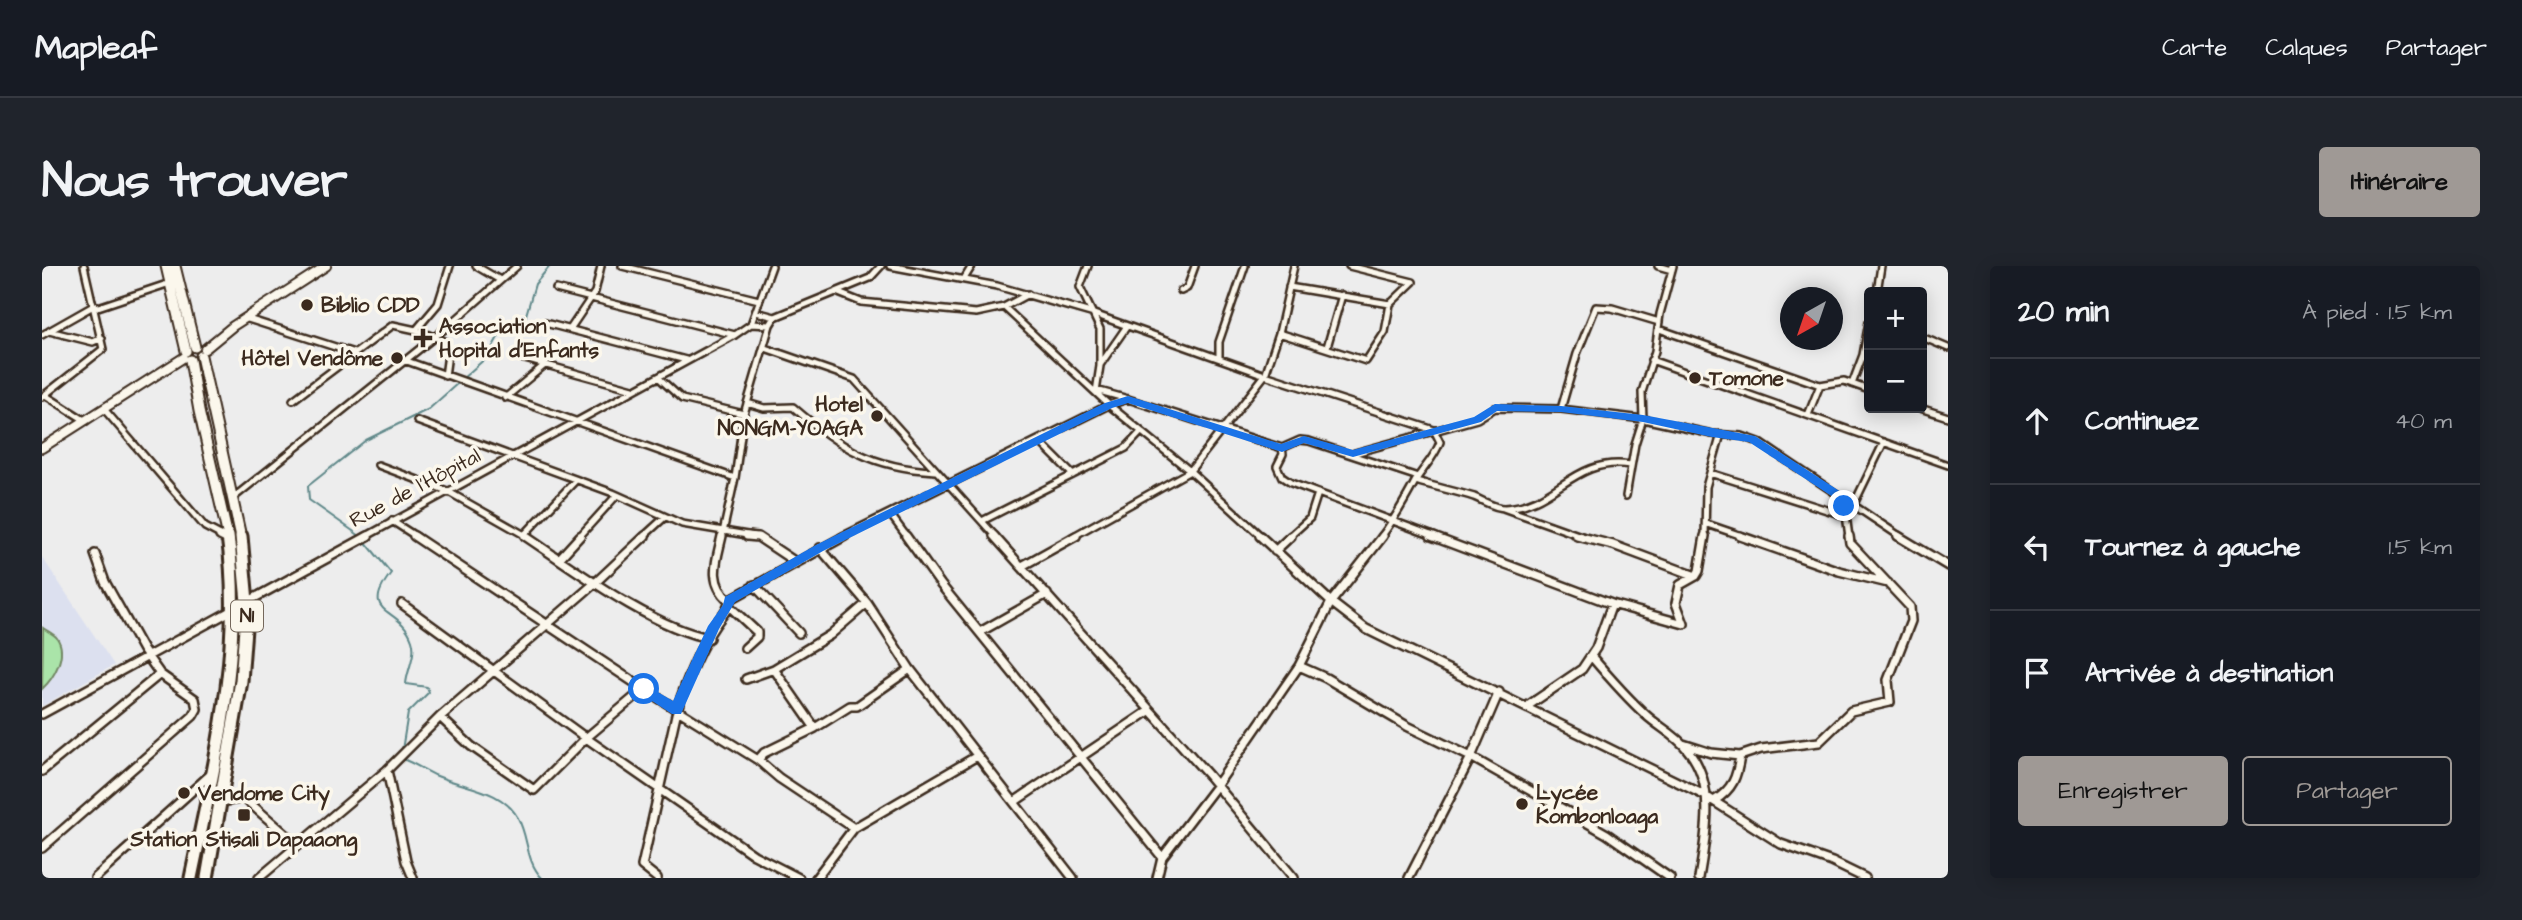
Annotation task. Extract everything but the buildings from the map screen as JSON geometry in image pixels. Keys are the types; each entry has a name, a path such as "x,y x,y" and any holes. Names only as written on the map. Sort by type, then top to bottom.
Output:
{"highway":[{"name":"N1","path":"171,268 170,283 193,353 228,540 233,581 227,673 212,774 191,878"},
{"name":"N1","path":"171,268 233,498 243,548 247,602 241,681 207,878"}],"main road":[{"path":"42,449 326,266"}],"street":[{"path":"84,266 102,338 102,352 43,396 86,421"},
{"path":"416,330 438,304 450,266"},
{"path":"477,266 500,280"},
{"path":"233,498 447,327 517,266"},
{"path":"570,329 597,287 601,266"},
{"path":"622,266 760,300"},
{"path":"770,325 751,324 772,266"},
{"path":"745,648 757,637 757,632 720,593 714,581 735,478 744,414 770,325 775,317 870,278 881,266"},
{"path":"890,266 964,279 1094,314 1436,432 1440,442 1439,449 1417,479 1394,521 1331,602 1298,666 1217,785 1162,857 1157,878"},
{"path":"964,279 972,266"},
{"path":"1088,266 1080,287 1100,329 1100,366 1096,391"},
{"path":"1181,291 1187,288 1195,266"},
{"path":"1219,358 1219,342 1245,266"},
{"path":"1021,566 1190,471 1265,374 1279,333 1294,266"},
{"path":"1279,333 1328,347 1366,362 1385,332 1390,304 1413,282 1349,266"},
{"path":"1626,496 1643,419 1642,392 1672,268 1658,266"},
{"path":"1878,287 1881,266"},
{"path":"42,335 95,306 170,283"},
{"path":"1289,287 1390,304"},
{"path":"556,289 735,334"},
{"path":"836,292 861,302 985,313 1028,295"},
{"path":"1328,347 1342,296"},
{"path":"1004,307 1109,405 1190,471 1331,602 1375,634 1499,692 1704,795 1781,844 1832,862 1865,878"},
{"path":"1561,409 1577,354 1596,307 1612,308 1659,322"},
{"path":"756,312 775,317"},
{"path":"245,318 354,353"},
{"path":"545,323 686,360"},
{"name":"Rue de l'Hôpital","path":"42,714 751,324"},
{"path":"293,400 391,325 416,330 444,341"},
{"path":"1100,366 1127,326"},
{"path":"445,376 448,354 444,341 447,327"},
{"path":"1659,329 1819,385 1838,381 1864,388"},
{"path":"49,331 93,342 102,338"},
{"path":"1927,339 1948,348"},
{"path":"765,348 851,377 1217,785 1294,878"},
{"path":"1852,384 1864,350"},
{"path":"514,356 633,389"},
{"path":"404,360 735,478"},
{"path":"1651,360 1948,465"},
{"path":"505,398 546,364"},
{"path":"658,377 681,400 744,414"},
{"path":"1808,415 1819,385"},
{"path":"1096,391 1114,393 1128,400 1282,448 1304,439 1353,453 1417,479 1696,576"},
{"path":"657,878 642,866 677,710 685,685 729,603 794,561 1109,405 1128,400"},
{"path":"747,403 764,408 793,407 843,448 908,471 935,471"},
{"path":"1353,453 1436,432 1477,419 1495,408 1561,409 1643,419 1742,436 1759,442 1948,566"},
{"path":"104,410 205,527 228,540"},
{"path":"1927,410 1948,417"},
{"path":"417,421 617,495 681,524 758,537 794,561"},
{"path":"982,521 1126,448 1141,432"},
{"path":"1282,448 1283,454 1277,466 1282,477 1318,493 1612,604 1684,624 1676,603 1677,590 1680,585 1696,576 1707,524 1706,487 1721,434"},
{"path":"1039,441 1073,475"},
{"path":"1853,506 1884,442"},
{"path":"1502,508 1536,501 1595,464 1618,461 1631,465"},
{"path":"378,465 447,491 524,535 595,583 686,634 709,638"},
{"path":"1710,473 1846,516"},
{"path":"524,535 575,481"},
{"path":"1275,551 1310,517 1318,493"},
{"path":"559,559 617,495"},
{"path":"1591,656 1647,716 1683,744 1711,753 1740,755 1760,749 1822,742 1834,723 1851,711 1890,702 1888,680 1912,616 1906,601 1850,543 1844,500"},
{"path":"890,513 941,585 1162,857"},
{"path":"259,878 387,770 440,717 595,583 665,517"},
{"path":"392,521 644,689 758,760 779,778 854,828"},
{"path":"1707,524 1839,571 1889,583"},
{"path":"820,548 867,603 911,669 1073,878"},
{"path":"42,848 193,716 197,709 195,699 160,674 145,657 120,606 105,587 95,554"},
{"path":"754,585 799,633"},
{"path":"980,632 1047,594"},
{"path":"746,679 774,669 830,635 867,603"},
{"path":"402,604 586,738 754,855 799,878"},
{"path":"1526,706 1575,675 1591,656 1612,604"},
{"path":"1298,666 1326,678 1407,726 1471,757 1607,834 1670,878"},
{"path":"774,669 815,728"},
{"path":"758,760 764,753 815,728 850,706 857,706 895,677 911,669"},
{"path":"42,771 160,674"},
{"path":"440,717 481,753 534,790 586,738 644,689"},
{"path":"1409,878 1471,757 1499,692"},
{"path":"1014,802 1149,711"},
{"path":"1683,744 1699,770 1707,811 1707,833 1699,878"},
{"path":"1714,801 1731,791 1736,781 1740,755"},
{"path":"816,878 854,828 977,756"},
{"path":"387,770 406,861 413,878"},
{"path":"95,878 212,774"},
{"path":"221,802 244,798 298,845"}],"shaded area":[{"path":"42,557 114,665 42,706"}],"green space":[{"path":"43,628 57,638 61,651 55,672 42,689"}],"waterway":[{"path":"462,379 487,357 501,332 524,322 535,284 550,266"},
{"path":"360,536 309,500 308,486 366,440 429,409 458,383"},
{"path":"364,540 391,573 382,587 380,604 399,621 412,640 413,656 406,684 427,687 429,692 408,713 402,750"},
{"path":"403,759 437,776 503,801 518,818 533,864 542,878"}],"place":[{"name":"Biblio CDD","path":"307,305"},
{"name":"Association Hopital d'Enfants","path":"423,338"},
{"name":"Hôtel Vendôme","path":"397,358"},
{"name":"Tomone","path":"1695,378"},
{"name":"Hotel NONGM-YOAGA","path":"877,416"},
{"name":"Vendome City","path":"184,793"},
{"name":"Lycée Kombonloaga","path":"1522,804"},
{"name":"Station Stisali Dapaaong","path":"244,815"}],"route":[{"path":"644,689 677,710 685,685 714,626 729,606 729,600 794,561 1109,405 1128,400 1282,448 1304,439 1353,453 1477,419 1495,408 1561,409 1643,419 1712,434 1752,438 1840,497 1844,500 1844,506"}]}
